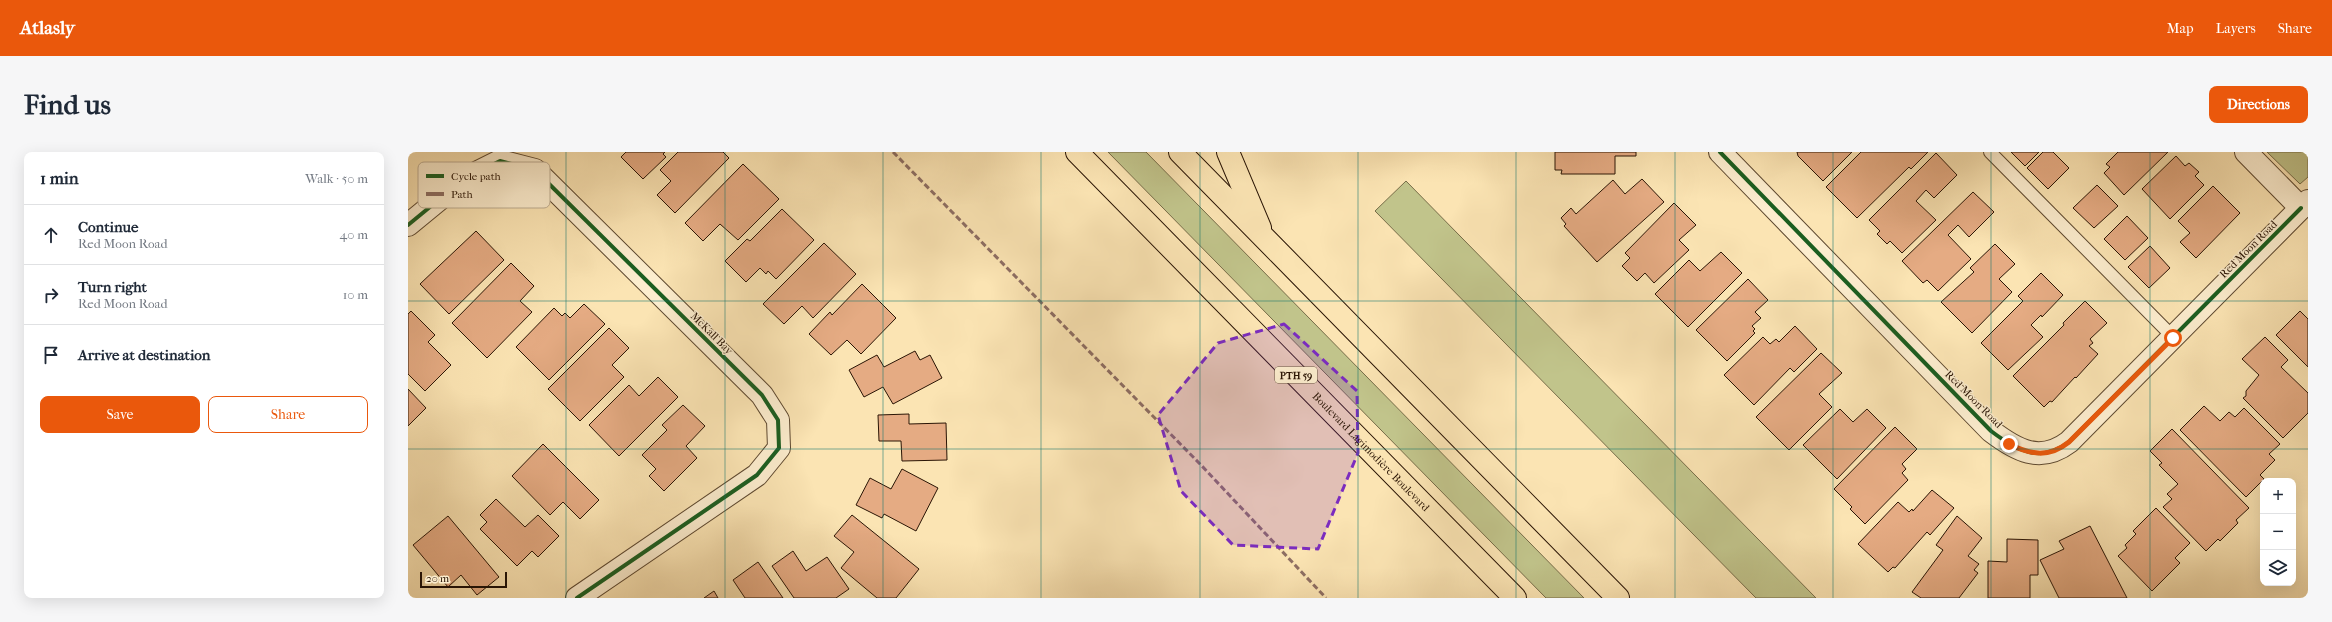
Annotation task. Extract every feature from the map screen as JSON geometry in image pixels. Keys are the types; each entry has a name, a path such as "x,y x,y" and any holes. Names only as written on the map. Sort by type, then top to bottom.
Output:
{"main road":[{"name":"Boulevard Lagimodière Boulevard","path":"1077,152 1515,598"},
{"path":"1180,152 1618,598"},
{"path":"1228,152 1264,238"}],"street":[{"name":"Red Moon Road","path":"1720,152 1991,431 2009,444 2021,450 2036,454 2058,450 2069,442 2304,204"},
{"path":"2246,152 2304,204"},
{"name":"McKall Bay","path":"550,185 762,395 778,420 779,448 757,475 577,598"},
{"name":"McKall Bay","path":"408,225 429,208"}],"lane":[{"path":"1990,152 2173,338"}],"highlighted area":[{"path":"1284,324 1357,391 1358,453 1318,549 1233,545 1181,491 1158,415 1218,343"}],"green space":[{"path":"1108,152 1146,152 1584,598 1546,598"},
{"path":"2267,152 2308,152 2308,177 2300,184"},
{"path":"1406,181 1816,598 1756,598 1375,211"}],"building":[{"path":"626,152 665,152 663,154 666,157 643,179 621,157"},
{"path":"678,152 723,152 729,158 675,213 657,195 671,181 660,170"},
{"path":"1555,152 1636,152 1636,156 1615,156 1615,174 1561,174 1562,170 1555,170"},
{"path":"1797,152 1852,152 1823,181 1798,156"},
{"path":"1861,152 1928,152 1911,169 1909,167 1857,218 1826,187"},
{"path":"2011,152 2039,152 2025,166"},
{"path":"2043,152 2053,152 2069,168 2048,189 2027,168"},
{"path":"2118,152 2168,152 2124,195 2104,173 2110,167 2106,164"},
{"path":"1936,153 1957,175 1934,198 1926,190 1916,201 1936,220 1902,253 1890,241 1887,244 1877,234 1880,231 1869,220"},
{"path":"2176,156 2185,166 2189,163 2199,172 2195,176 2204,185 2170,219 2142,189"},
{"path":"743,164 779,199 738,240 720,224 703,241 685,223"},
{"path":"1642,179 1664,202 1597,262 1564,226 1566,224 1561,218 1571,208 1576,214 1613,180 1625,194"},
{"path":"2097,185 2118,206 2094,228 2073,208"},
{"path":"2213,186 2240,213 2196,258 2180,242 2190,233 2178,221"},
{"path":"1973,192 1994,212 1969,237 1958,225 1948,235 1971,259 1938,291 1927,280 1923,283 1902,261"},
{"path":"1674,203 1696,225 1679,240 1689,250 1654,283 1645,273 1637,281 1622,266 1630,258 1625,253"},
{"path":"782,209 814,240 776,279 768,271 766,274 760,268 746,282 725,261 747,239 750,241"},
{"path":"2127,216 2148,238 2125,260 2104,239"},
{"path":"476,231 504,260 449,314 420,284"},
{"path":"824,243 856,274 813,318 802,306 784,324 763,304"},
{"path":"1995,244 2015,264 1999,279 2012,292 1972,333 1941,302 1974,272 1970,268"},
{"path":"2150,246 2170,268 2149,288 2128,267"},
{"path":"1721,252 1742,273 1688,327 1655,294 1689,260 1700,271"},
{"path":"511,263 534,286 520,301 532,312 487,358 452,323"},
{"path":"2041,273 2063,295 2042,317 2041,315 2031,325 2043,337 2008,370 1981,343 2023,301 2018,296"},
{"path":"1748,279 1768,300 1755,312 1761,318 1752,326 1755,329 1753,331 1755,333 1727,361 1696,330"},
{"path":"862,284 896,318 861,354 847,340 831,355 809,334 830,312 832,315"},
{"path":"2085,301 2107,323 2090,339 2093,343 2089,346 2098,354 2052,402 2050,401 2044,407 2013,376 2064,325 2063,323"},
{"path":"584,304 605,324 549,380 516,347 554,308 562,316 565,313 570,318"},
{"path":"411,311 435,335 428,342 451,365 425,391 408,374 408,314"},
{"path":"2300,311 2308,319 2308,367 2276,335"},
{"path":"1795,326 1817,349 1794,372 1790,368 1754,405 1724,375 1763,337 1770,344 1776,339 1779,342"},
{"path":"609,328 629,348 612,365 624,377 580,421 548,389"},
{"path":"2265,337 2288,360 2281,367 2308,393 2308,413 2283,438 2243,398 2246,396 2246,391 2259,375 2242,359"},
{"path":"915,351 920,360 930,355 942,378 893,404 883,387 864,397 849,370 877,355 884,367"},
{"path":"1821,353 1842,373 1819,394 1832,407 1789,450 1756,417"},
{"path":"658,377 678,397 619,456 589,425 629,385 639,396"},
{"path":"408,389 426,408 408,426"},
{"path":"683,405 705,426 686,446 697,458 664,491 649,476 656,469 642,455 667,430 662,425"},
{"path":"2204,406 2220,421 2229,412 2235,417 2244,408 2280,444 2269,454 2275,460 2260,475 2263,478 2260,478 2260,483 2246,497 2180,430"},
{"path":"1840,409 1853,422 1867,409 1886,428 1837,479 1803,445"},
{"path":"909,414 909,424 946,423 947,460 902,461 901,441 879,441 878,415"},
{"path":"1895,427 1917,449 1902,464 1906,469 1902,473 1908,480 1865,524 1850,509 1852,507 1834,489"},
{"path":"2172,429 2249,508 2236,520 2238,523 2220,541 2218,539 2206,551 2163,507 2172,499 2167,494 2178,484 2159,465 2162,463 2150,451"},
{"path":"543,444 599,500 580,519 563,502 550,515 512,476"},
{"path":"902,469 938,488 916,531 884,514 882,518 856,505 870,478 891,489"},
{"path":"1932,490 1954,508 1930,535 1927,532 1895,568 1893,567 1888,572 1858,544 1898,502 1909,512 1912,509 1913,511"},
{"path":"496,499 525,527 538,515 559,536 538,557 532,551 517,566 480,529 487,522 480,515"},
{"path":"2156,508 2190,543 2175,558 2180,563 2152,591 2118,556 2127,548 2125,545 2136,534 2133,531"},
{"path":"852,515 919,569 896,598 877,598 841,568 854,552 834,536"},
{"path":"448,516 499,577 477,595 461,575 448,587 413,545"},
{"path":"1957,516 1982,538 1968,556 1979,564 1974,570 1978,573 1959,598 1921,598 1912,592 1943,550 1936,545"},
{"path":"2090,526 2127,598 2059,598 2040,560 2064,549 2059,541"},
{"path":"2007,539 2038,540 2038,575 2030,575 2030,598 1988,598 1988,561 2007,562"},
{"path":"793,551 806,571 827,557 849,589 836,598 794,598 772,566"},
{"path":"758,562 783,598 745,598 733,580"},
{"path":"714,591 718,598 704,598"}],"marked path":[{"path":"893,152 1201,465 1326,598"}],"cycle path":[{"path":"1720,152 1991,431 2019,449 2038,453 2058,449 2069,442 2301,208"},
{"path":"498,162 504,162"},
{"path":"550,185 762,395 778,420 779,448 757,475 577,598"},
{"path":"408,225 429,208"}],"route":[{"path":"2009,444 2021,450 2036,454 2058,450 2069,442 2173,338"}]}
